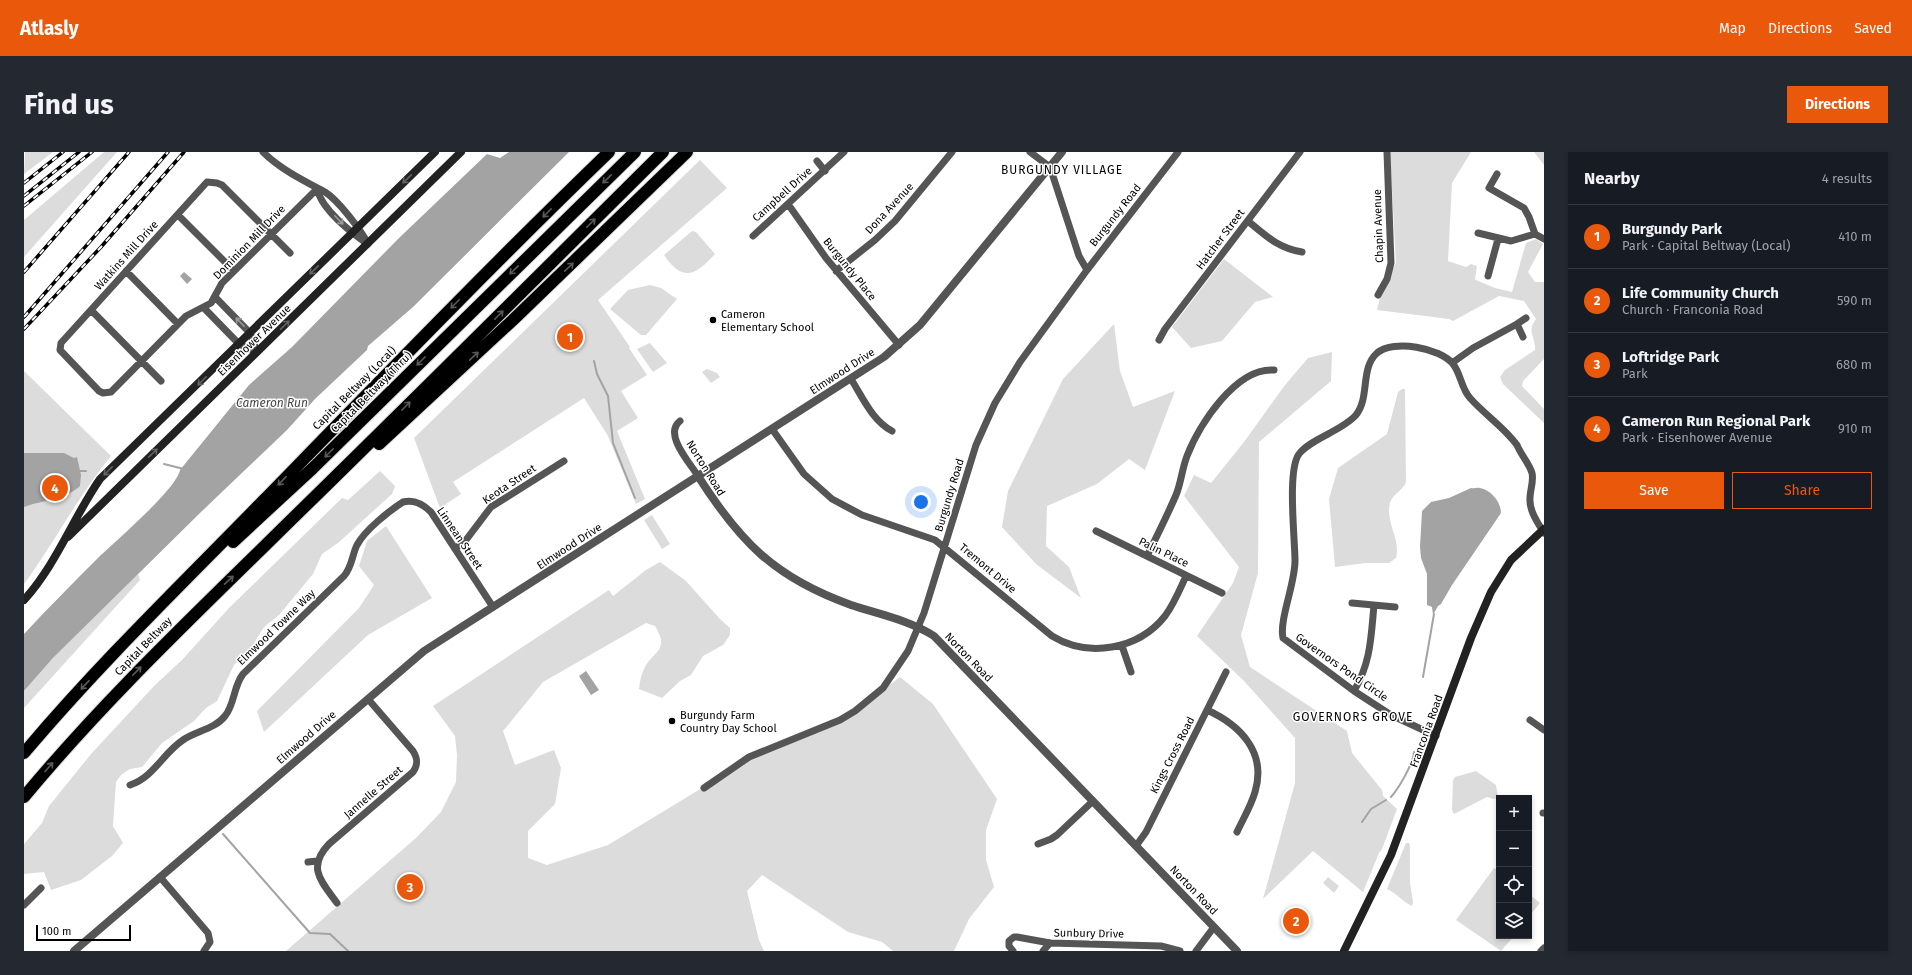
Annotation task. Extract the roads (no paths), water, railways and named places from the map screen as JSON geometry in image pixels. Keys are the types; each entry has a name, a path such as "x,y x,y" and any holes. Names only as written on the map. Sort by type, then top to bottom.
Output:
{"highway":[{"name":"Capital Beltway (Local)","path":"121,646 366,394 609,152"},
{"name":"Capital Beltway (Thru)","path":"121,646 313,468 635,152"},
{"path":"289,522 663,152"},
{"path":"289,522 354,468 687,152"},
{"name":"Capital Beltway","path":"24,797 130,678 203,604 289,522"},
{"name":"Capital Beltway","path":"24,753 121,646"}],"main road":[{"name":"Eisenhower Avenue","path":"24,600 45,573 86,500 100,479 435,152"},
{"name":"Eisenhower Avenue","path":"62,544 461,152"},
{"name":"Franconia Road","path":"1344,951 1391,855 1471,638 1494,586 1511,560 1543,531"}],"street":[{"path":"263,152 276,163 317,189 326,193 359,227 368,244"},
{"name":"Campbell Drive","path":"752,236 825,171 844,152"},
{"name":"Dona Avenue","path":"836,271 886,230 952,152"},
{"path":"1030,152 1050,167 1079,256 1087,270"},
{"name":"Elmwood Drive","path":"74,951 424,651 851,379 899,345 920,325 1062,152"},
{"name":"Burgundy Road","path":"704,788 749,757 840,720 856,711 883,688 900,665 918,628 945,547 976,445 994,403 1020,362 1087,270 1178,152"},
{"name":"Hatcher Street","path":"1160,340 1165,329 1300,152"},
{"name":"Chapin Avenue","path":"1378,295 1387,279 1391,263 1387,152"},
{"path":"817,161 825,171"},
{"path":"1497,174 1489,188 1524,208 1529,216 1535,234 1544,239"},
{"name":"Watkins Mill Drive","path":"111,392 103,393 99,391 62,354 60,350 61,343 207,182 222,185 271,234"},
{"path":"317,189 319,199 352,234 368,244"},
{"name":"Dominion Mill Drive","path":"111,392 186,316 204,308 215,297 222,283 317,189"},
{"name":"Burgundy Place","path":"788,204 836,271 899,345"},
{"path":"178,214 234,271"},
{"path":"1248,221 1287,250 1302,252"},
{"path":"1478,233 1511,241 1535,234"},
{"path":"271,234 290,253"},
{"path":"1488,276 1498,239"},
{"path":"126,271 178,324"},
{"path":"215,297 250,333 257,352"},
{"path":"204,308 239,344 257,352"},
{"path":"91,310 161,381"},
{"path":"1526,318 1473,348 1452,363 1467,394 1514,440 1520,454 1529,467 1532,475 1530,504 1543,531"},
{"path":"1517,324 1523,337"},
{"name":"Governors Pond Circle","path":"1436,736 1400,720 1354,691 1283,638 1283,628 1295,570 1292,510 1297,457 1304,448 1343,426 1355,415 1361,406 1369,366 1378,352 1388,347 1406,346 1422,348 1439,354 1452,363"},
{"path":"1147,556 1177,493 1187,457 1201,427 1212,410 1232,389 1253,373 1262,370 1274,370"},
{"path":"851,379 876,419 892,431"},
{"name":"Norton Road","path":"680,421 676,424 674,429 674,437 718,508 736,531 756,552 780,570 803,584 830,597 918,628 929,633 938,640 1237,951"},
{"name":"Tremont Drive","path":"772,429 804,474 832,499 862,515 935,540 1057,639 1086,647 1122,646 1140,637 1157,624 1170,608 1186,576"},
{"name":"Keota Street","path":"455,549 470,536 484,514 491,507 564,460"},
{"name":"Linnean Street","path":"398,505 407,501 423,505 434,517 493,607"},
{"name":"Elmwood Towne Way","path":"130,785 146,777 169,751 182,740 214,726 223,719 230,710 235,687 243,674 344,576 348,571 354,551 361,538 398,505"},
{"name":"Palin Place","path":"1096,531 1222,593"},
{"path":"1352,603 1395,607"},
{"path":"1354,691 1363,675 1368,661 1374,605"},
{"path":"1122,646 1132,672"},
{"name":"Kings Cross Road","path":"1136,846 1146,832 1226,672"},
{"name":"Jannelle Street","path":"317,861 329,844 413,772 417,764 416,756 413,751 368,698"},
{"path":"1207,710 1229,721 1240,731 1251,745 1256,761 1258,776 1256,791 1237,832"},
{"path":"1530,720 1544,730"},
{"path":"1038,844 1057,835 1092,801"},
{"path":"308,862 317,861 320,878 337,903"},
{"path":"160,877 208,933 210,942 204,951"},
{"path":"24,905 42,888"},
{"path":"1196,951 1214,928"},
{"name":"Sunbury Drive","path":"1013,951 1009,944 1014,937 1050,943 1161,946 1180,951"},
{"path":"1043,951 1050,943"},
{"path":"1541,951 1544,948"}],"water":[{"name":"Cameron Run","path":"509,152 569,152 413,307 368,346 367,350 315,399 287,430 201,512 53,658 24,691 24,634 97,559 143,516 168,490 176,479 180,470 249,385 292,347 398,239 487,154 500,158"},
{"path":"184,272 192,279 187,284 180,276"},
{"path":"24,453 64,453 74,458 77,457 81,475 80,486 68,494 24,507"},
{"path":"1471,488 1480,488 1488,491 1495,497 1501,509 1501,513 1433,615 1432,607 1427,605 1427,574 1421,558 1420,547 1422,511 1431,502 1449,498"},
{"path":"586,671 599,690 591,695 579,676"}],"waterway":[{"path":"594,361 597,374 608,396 613,443 635,498"},
{"path":"164,464 184,469"},
{"path":"78,471 86,471"},
{"path":"1423,677 1434,614"},
{"path":"1391,797 1405,776 1414,752"},
{"path":"1362,822 1371,809 1386,800"},
{"path":"223,834 310,933 330,934 348,951"}],"railway":[{"path":"24,183 63,152"},
{"path":"24,196 79,152"},
{"path":"24,206 92,152"},
{"path":"24,272 129,152"},
{"path":"24,317 168,152"},
{"path":"24,329 101,247 184,152"}],"place":[{"name":"Cameron Elementary School","path":"713,320"},
{"name":"Burgundy Park","path":"570,337"},
{"name":"Cameron Run Regional Park","path":"55,488"},
{"name":"Burgundy Farm Country Day School","path":"672,721"},
{"name":"Loftridge Park","path":"410,887"},
{"name":"Life Community Church","path":"1296,921"}],"district":[{"name":"BURGUNDY VILLAGE","path":"1062,170"},
{"name":"GOVERNORS GROVE","path":"1353,717"}]}
